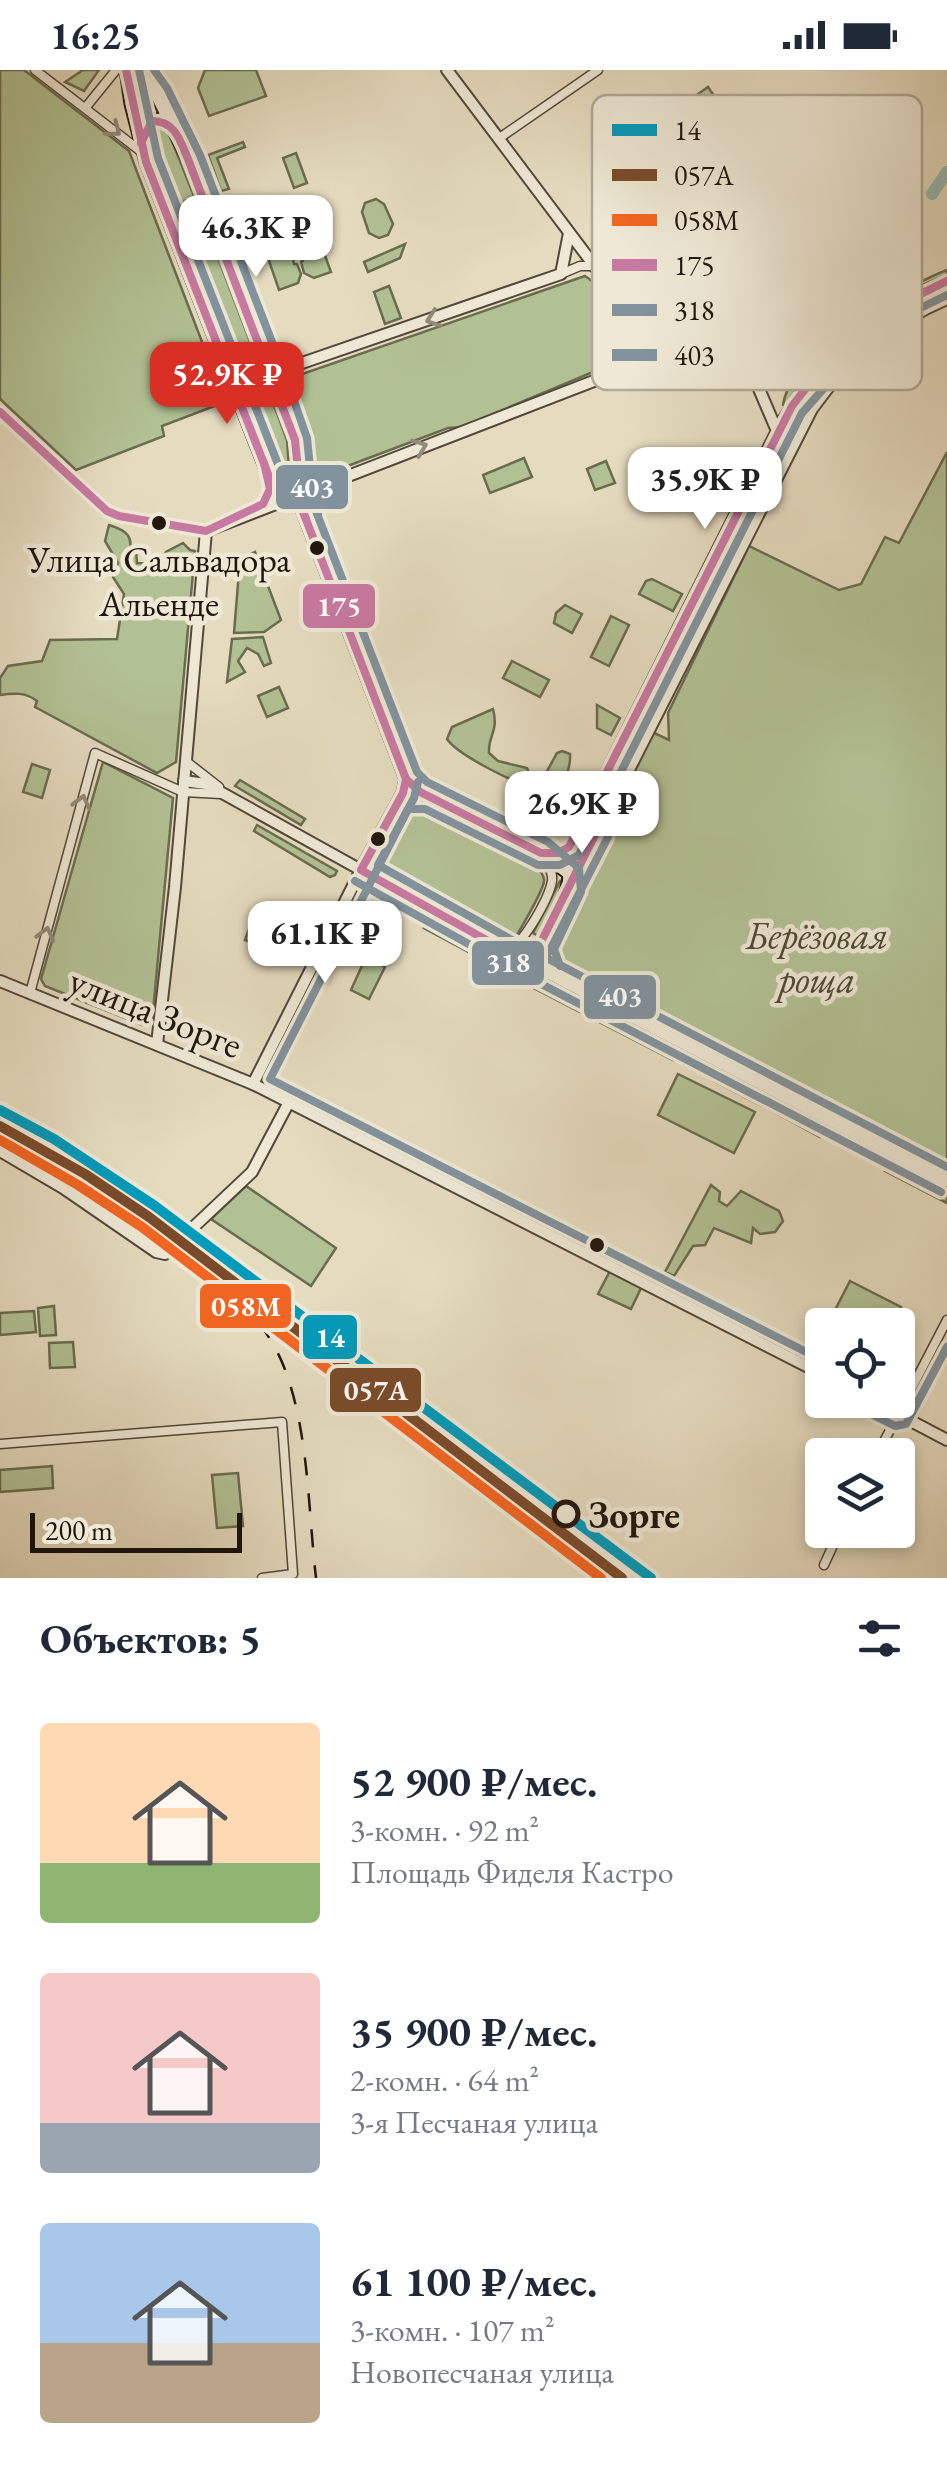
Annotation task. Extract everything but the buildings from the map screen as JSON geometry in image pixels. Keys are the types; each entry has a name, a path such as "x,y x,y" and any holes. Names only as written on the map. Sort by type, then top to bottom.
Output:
{"main road":[{"path":"126,70 142,148 270,479 296,495"},
{"path":"138,70 175,130 272,380 294,440 296,495 406,779 428,796 567,870 569,888 542,941 529,951 506,952"},
{"path":"142,148 146,128 154,120 164,120 175,130"},
{"path":"238,395 243,385 264,378 272,380"},
{"path":"406,779 399,800 361,870 506,952 947,1181"},
{"path":"399,800 411,794 428,796"},
{"path":"542,941 542,957 549,972"}],"street":[{"path":"35,70 142,148"},
{"path":"86,107 116,70"},
{"path":"156,94 157,70"},
{"path":"447,70 592,263"},
{"path":"498,139 598,70"},
{"path":"560,274 569,232"},
{"path":"272,380 580,266 592,266"},
{"path":"922,292 947,281"},
{"path":"922,312 947,299"},
{"path":"0,412 108,511 206,532 592,381"},
{"path":"759,390 780,436 784,460"},
{"path":"506,952 519,944 552,884 551,872 541,854 558,853 568,847 804,390"},
{"path":"569,888 784,460 828,390"},
{"path":"766,406 779,414 793,405"},
{"path":"780,436 803,426"},
{"path":"258,509 269,494 270,479"},
{"path":"157,1044 206,532"},
{"path":"30,992 95,753 183,787 199,782 361,870 253,1084"},
{"path":"185,756 193,769 225,794"},
{"path":"526,933 529,951 549,972"},
{"name":"улица Зорге","path":"0,980 253,1084 805,1365"},
{"path":"0,1151 63,1188 156,1252 165,1254 252,1172 289,1102"},
{"path":"915,1381 947,1320"},
{"path":"906,1418 947,1440"},
{"path":"0,1444 282,1422 293,1574 262,1578"},
{"path":"824,1565 832,1548"}],"green space":[{"path":"0,70 24,70 129,151 225,402 162,426 164,436 76,470 0,399"},
{"path":"83,70 99,70 84,91 65,82"},
{"path":"205,70 256,70 266,96 209,116 198,88"},
{"path":"708,87 713,95 696,95"},
{"path":"160,125 170,136 194,196 176,206 171,204 148,145 153,128"},
{"path":"243,142 245,147 217,158 229,189 221,191 208,155"},
{"path":"296,153 307,183 294,188 283,158"},
{"path":"376,199 384,204 393,224 388,235 379,238 369,233 362,212 365,203"},
{"path":"193,207 199,208 261,370 242,380 238,379 176,217"},
{"path":"319,239 331,272 314,278 304,273 296,248"},
{"path":"405,244 400,258 368,272 364,262"},
{"path":"292,249 294,264 301,274 298,283 279,290 268,258"},
{"path":"947,270 947,277 922,290 922,282"},
{"path":"585,276 592,281 592,372 462,427 448,428 345,467 318,473 282,381"},
{"path":"389,286 401,318 385,324 374,292"},
{"path":"947,286 947,295 922,307 922,299"},
{"path":"267,386 287,440 289,468 275,473 244,394 247,388"},
{"path":"788,390 803,390 786,407 783,405"},
{"path":"807,390 823,390 798,424 790,424"},
{"path":"778,441 778,461 743,532 734,528"},
{"name":"Берёзовая роща","path":"947,452 947,1169 555,965 546,951 652,732 669,740 668,713 749,546 839,590 861,584 885,537 899,543"},
{"path":"524,458 532,477 490,493 483,475"},
{"path":"606,461 615,483 595,490 587,469"},
{"path":"109,525 128,536 130,549 136,550 137,563 160,564 166,552 183,543 195,551 176,762 157,773 35,707 37,701 33,698 0,695 0,678 8,666 42,661 50,640 117,639 124,594 113,577 118,563 105,541"},
{"path":"732,533 741,537 647,725 638,720"},
{"path":"255,552 281,620 264,632 234,633 240,559"},
{"path":"652,579 682,594 673,611 639,594 646,581"},
{"path":"565,605 582,614 572,633 554,623 556,613"},
{"path":"611,616 629,625 609,666 591,657"},
{"path":"263,637 271,663 264,666 258,654 247,648 238,661 245,672 227,682 232,639"},
{"path":"512,661 549,680 540,697 503,678"},
{"path":"279,687 288,708 267,717 258,696"},
{"path":"597,705 620,718 611,735 597,728"},
{"path":"493,709 495,723 489,753 498,761 527,768 527,785 484,766 447,739 452,727"},
{"path":"632,732 641,737 584,852 574,847"},
{"path":"557,753 570,754 568,772 550,796 541,782"},
{"path":"103,762 173,798 152,1022 145,1026 45,986 41,979"},
{"path":"32,764 50,770 42,798 23,792"},
{"path":"240,780 305,819 301,825 235,786"},
{"path":"458,794 521,824 516,832 456,799"},
{"path":"410,808 423,810 541,872 544,880 540,893 508,947 383,878 383,851 392,831"},
{"path":"257,825 337,871 335,875 330,877 254,831"},
{"path":"560,881 565,888 540,937 533,933"},
{"path":"429,922 496,956 491,964 424,928"},
{"path":"250,926 273,934 267,949 245,940"},
{"path":"366,957 385,967 369,999 351,990"},
{"path":"518,968 677,1052 673,1060 514,978"},
{"path":"718,1073 758,1095 762,1099 760,1105 714,1081"},
{"path":"678,1074 755,1112 734,1153 658,1115"},
{"path":"768,1102 824,1129 820,1137 765,1107"},
{"path":"889,1164 916,1177 915,1181 936,1196 939,1190 947,1193 947,1203 885,1171"},
{"path":"711,1185 720,1192 719,1201 727,1206 741,1191 779,1211 783,1221 775,1232 760,1234 753,1228 751,1243 714,1228 705,1245 693,1246 674,1276 665,1272"},
{"path":"246,1186 336,1248 311,1286 211,1219"},
{"path":"611,1269 642,1286 631,1309 598,1294"},
{"path":"850,1281 901,1307 900,1308 836,1308"},
{"path":"54,1306 56,1335 40,1336 38,1308"},
{"path":"34,1311 36,1332 0,1335 0,1313"},
{"path":"73,1342 75,1367 50,1368 49,1343"},
{"path":"52,1466 53,1488 0,1492 0,1470"},
{"path":"238,1473 243,1526 217,1528 212,1475"}],"waterway":[{"path":"932,194 947,172"}],"railway":[{"path":"0,1132 162,1231 236,1295 264,1330 284,1367 298,1418 316,1578"},
{"path":"244,1289 304,1342 601,1578"}],"transit line":[{"name":"175","path":"126,70 146,162 270,479 302,509 306,519"},
{"name":"403","path":"139,70 158,158 281,472 311,501 318,514"},
{"name":"403","path":"154,70 200,155 287,381 307,438 314,506 417,772 427,782 548,842 579,868 581,892 554,949 560,966"},
{"name":"175","path":"141,143 152,121 160,122 176,133 185,152 295,440 302,509 406,779 420,792 541,853 558,853 569,847 792,406 805,390"},
{"name":"175","path":"922,293 947,281"},
{"name":"318","path":"922,307 947,295"},
{"name":"318","path":"805,1351 270,1079 408,809 425,809 538,865 560,865 579,855 802,413 822,390"},
{"name":"175","path":"0,412 107,511 119,516 206,531 263,504 270,489 264,463"},
{"name":"175","path":"406,779 403,793 361,870 506,951 524,952 540,944 597,831"},
{"name":"403","path":"418,782 414,798 378,865 512,940 947,1167"},
{"name":"318","path":"355,881 501,962 526,964 549,952 608,837"},
{"name":"318","path":"499,962 941,1192"},
{"name":"14","path":"0,1110 54,1139 155,1206 651,1578"},
{"name":"057А","path":"0,1126 85,1174 149,1217 622,1578"},
{"name":"058М","path":"0,1140 142,1227 601,1578"},
{"name":"318","path":"915,1407 947,1347"},
{"name":"318","path":"879,1418 895,1426 906,1424 909,1418"}],"place":[{"name":"Улица Сальвадора Альенде","path":"159,523"},
{"name":"Зорге","path":"566,1514"}]}
